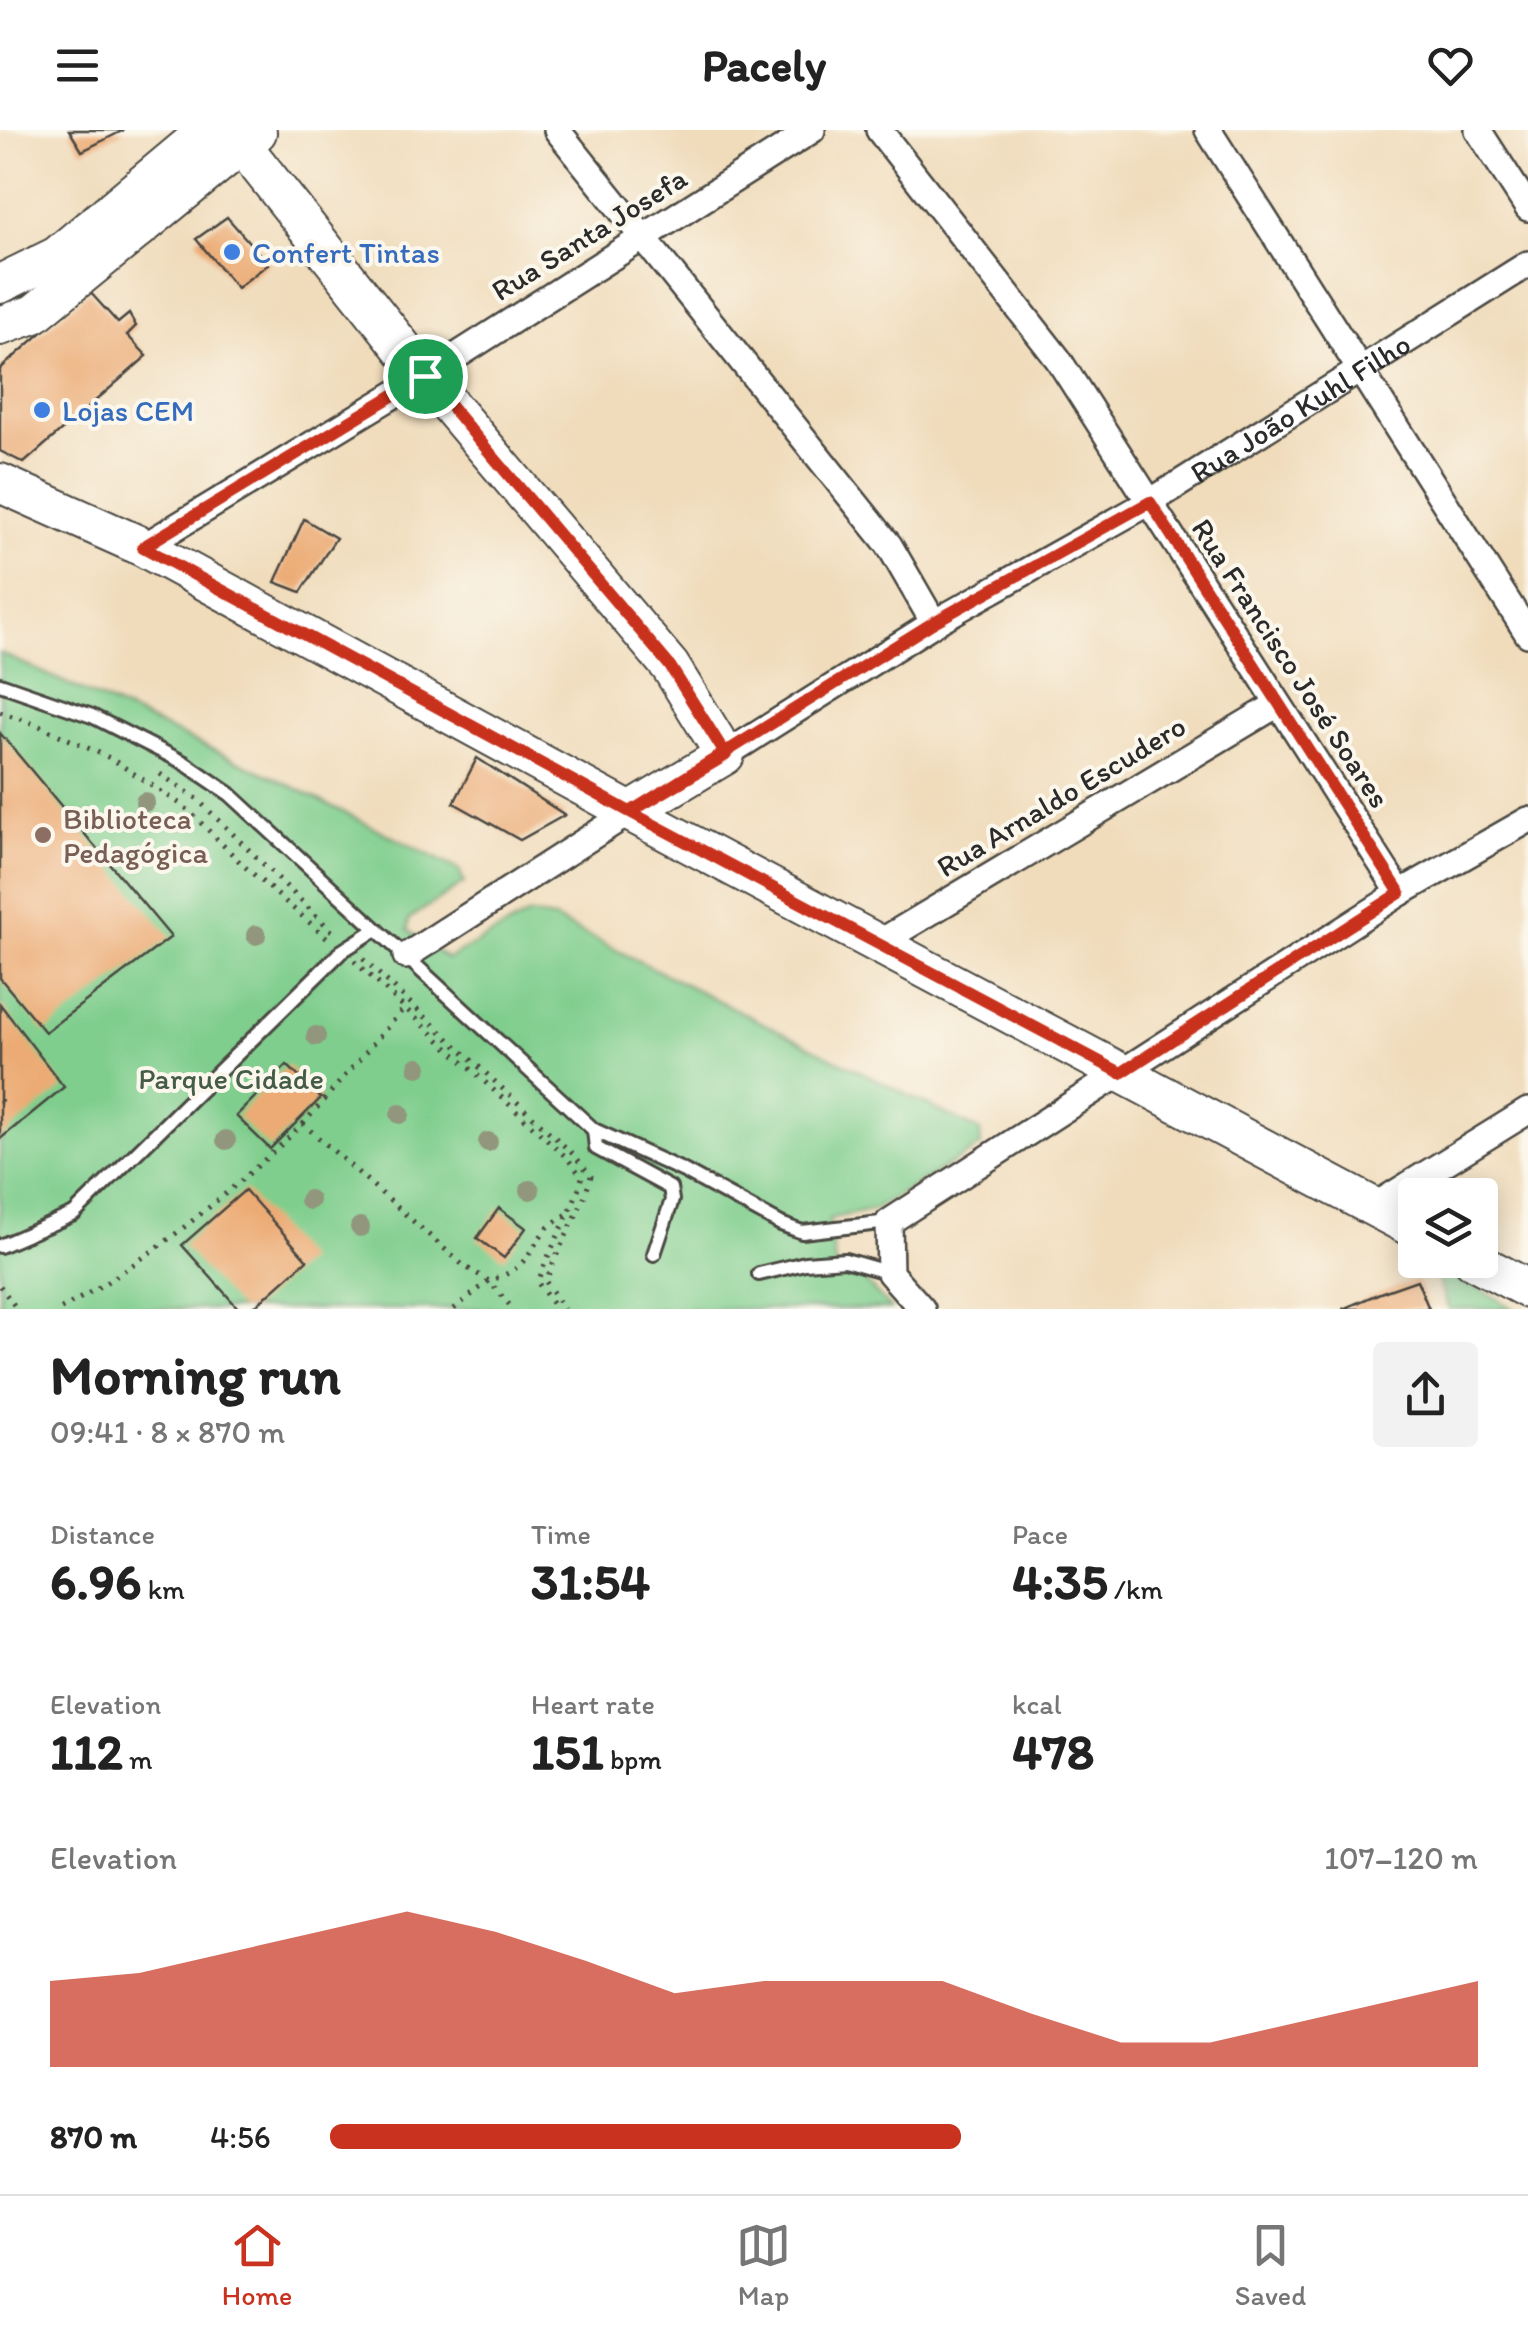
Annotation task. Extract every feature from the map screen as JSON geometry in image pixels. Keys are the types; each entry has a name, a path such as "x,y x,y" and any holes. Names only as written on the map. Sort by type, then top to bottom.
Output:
{"main road":[{"path":"0,284 57,256 234,134"},
{"path":"0,326 34,314 234,134"},
{"path":"234,134 425,376 670,666 726,755"},
{"path":"0,483 143,547 630,812 1398,1220"},
{"name":"Rua João Kuhl Filho","path":"630,812 726,755"},
{"path":"1498,1273 1528,1289"}],"street":[{"path":"556,130 889,545 934,622"},
{"name":"Rua Santa Josefa","path":"143,547 425,376 812,130"},
{"name":"Rua Francisco José Soares","path":"879,130 1058,359 1400,893"},
{"path":"1208,130 1528,634"},
{"path":"1478,130 1528,208"},
{"name":"Rua João Kuhl Filho","path":"726,755 934,622 1150,502 1528,264"},
{"name":"Rua Arnaldo Escudero","path":"877,944 1278,704"},
{"name":"Rua João Kuhl Filho","path":"406,956 630,812"},
{"path":"922,1309 890,1273 889,1222 1400,893 1528,820"},
{"path":"1372,1206 1528,1110"}],"lane":[{"path":"0,684 92,716 183,762 230,794 594,1130 742,1207 802,1232 889,1222"},
{"path":"0,1246 74,1214 345,948 375,930"},
{"path":"594,1130 596,1148 670,1188 672,1200 654,1254"},
{"path":"759,1274 845,1260 890,1273"}],"path":[{"path":"0,712 110,758 185,807 244,866 409,1001 574,1155 591,1176 584,1202 553,1260 546,1282 564,1309"},
{"path":"152,769 195,797 404,1008 567,1158 582,1177 572,1211 547,1254 538,1282 556,1309"},
{"path":"61,1309 218,1201 303,1124 409,1001"},
{"path":"303,1124 464,1266 490,1281 513,1309"},
{"path":"454,1309 490,1281 512,1274 527,1260 546,1228 584,1202"},
{"path":"0,1286 17,1309"}],"green space":[{"name":"Parque Cidade","path":"0,653 277,779 459,870 464,883 409,919 408,930 447,959 529,915 554,919 980,1131 981,1146 875,1209 829,1219 836,1270 859,1275 891,1309 0,1309"},
{"path":"1437,1278 1464,1278 1513,1309 1449,1309"}],"building":[{"path":"69,130 124,130 82,151"},
{"name":"Confert Tintas","path":"227,217 268,264 237,288 196,239"},
{"name":"Lojas CEM","path":"89,291 118,323 129,314 136,326 127,335 147,356 24,463 0,451 0,369"},
{"path":"304,519 336,538 301,592 275,582"},
{"name":"Biblioteca Pedagógica","path":"0,733 171,937 45,1032 0,978"},
{"path":"477,758 565,815 520,840 454,803"},
{"path":"0,1004 64,1087 0,1139"},
{"path":"287,1065 321,1098 270,1149 236,1116"},
{"path":"245,1190 307,1260 252,1309 239,1309 182,1245"},
{"path":"499,1208 526,1228 504,1258 477,1238"},
{"path":"1417,1280 1429,1309 1343,1309 1380,1293"}],"place":[{"name":"Confert Tintas","path":"232,252"},
{"name":"Lojas CEM","path":"42,410"},
{"name":"Biblioteca Pedagógica","path":"43,835"}],"route":[{"path":"425,376 143,547 630,812 726,755 934,622 1150,502 1400,893 1121,1073 854,932 630,812 726,755 670,666 425,376"}]}
